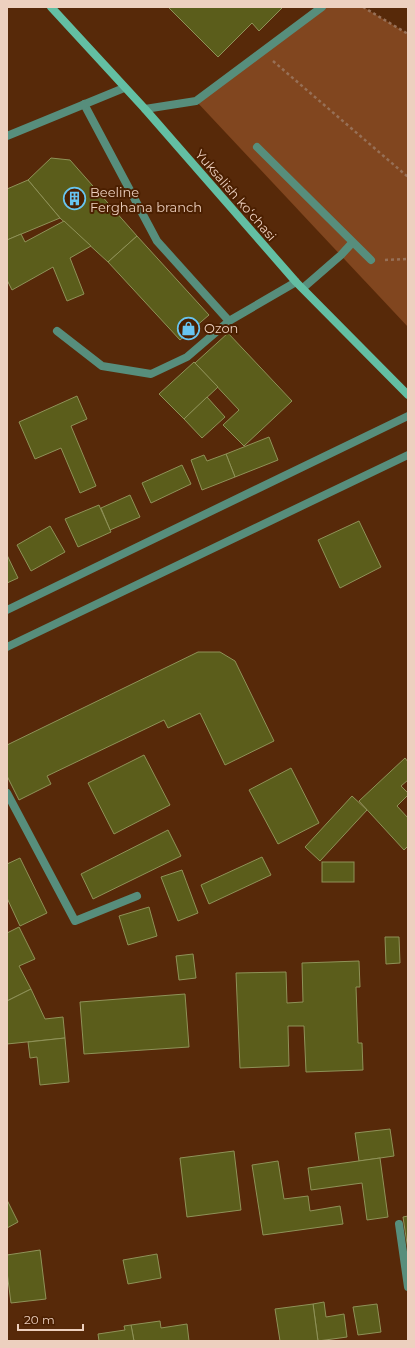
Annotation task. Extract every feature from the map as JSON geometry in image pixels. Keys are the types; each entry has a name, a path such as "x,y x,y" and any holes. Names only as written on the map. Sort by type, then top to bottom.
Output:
{"main road":[{"name":"Yuksalish koʻchasi","path":"51,7 124,88 145,109 296,282 408,395"}],"street":[{"path":"145,109 196,101 322,7"},
{"path":"7,136 124,88"},
{"path":"84,104 157,241 229,321"},
{"path":"257,147 352,243 371,260"},
{"path":"303,288 341,255 352,243"},
{"path":"57,331 102,366 151,374 187,357 229,321 296,282"},
{"path":"7,610 408,416"},
{"path":"7,647 408,455"},
{"path":"7,793 75,921 137,896"},
{"path":"399,1224 408,1287"}],"path":[{"path":"363,7 408,34"},
{"path":"262,52 408,177"}],"shaded area":[{"path":"322,7 363,7 408,34 408,327 196,101"}],"building":[{"path":"168,7 283,7 259,31 252,23 218,57"},
{"name":"Beeline Ferghana branch","path":"51,158 70,160 137,236 108,262 60,218 28,180"},
{"path":"28,180 60,218 7,240 7,189"},
{"path":"64,221 91,246 70,258 84,294 67,301 53,267 12,290 7,280 7,240 21,234 25,242"},
{"path":"137,236 209,315 180,340 108,262"},
{"path":"228,333 292,401 244,446 223,425 239,410 195,363"},
{"path":"194,362 218,387 184,419 159,394"},
{"path":"77,396 87,419 71,426 96,486 80,493 61,448 35,459 19,422"},
{"path":"207,397 225,417 202,438 184,419"},
{"path":"269,437 278,460 235,477 226,454"},
{"path":"226,454 235,477 202,490 191,460 204,455 207,461"},
{"path":"182,465 191,484 151,503 142,483"},
{"path":"130,495 140,517 110,530 101,508"},
{"path":"99,505 111,532 78,547 65,519"},
{"path":"359,521 381,567 340,588 318,540"},
{"path":"50,526 65,552 31,571 17,545"},
{"path":"7,555 18,578 7,583"},
{"path":"198,652 220,652 235,661 274,741 225,765 200,713 168,728 164,720 47,776 51,784 19,800 7,776 7,745"},
{"path":"144,755 170,805 114,834 88,783"},
{"path":"405,758 408,762 408,780 401,786 408,793 408,795 397,806 408,818 408,846 404,850 359,801"},
{"path":"291,768 319,823 278,844 249,790"},
{"path":"352,796 367,810 320,861 305,847"},
{"path":"168,830 181,856 93,899 81,874"},
{"path":"262,857 271,875 209,904 201,885"},
{"path":"20,858 47,913 20,926 7,898 7,864"},
{"path":"322,862 354,862 354,882 322,882"},
{"path":"182,870 198,913 178,921 161,877"},
{"path":"149,907 157,936 128,945 119,916"},
{"path":"19,927 35,959 19,966 31,989 7,1001 7,933"},
{"path":"385,937 399,937 400,963 386,964"},
{"path":"193,954 196,978 179,980 176,956"},
{"path":"359,961 360,987 356,987 358,1043 362,1043 363,1070 306,1072 304,1026 288,1026 289,1066 240,1068 236,973 286,972 287,1003 303,1002 302,963"},
{"path":"31,989 45,1019 63,1017 65,1038 7,1044 7,1001"},
{"path":"185,994 189,1047 84,1054 80,1002"},
{"path":"65,1038 69,1082 40,1085 37,1057 30,1058 28,1042"},
{"path":"390,1129 394,1156 359,1161 355,1133"},
{"path":"234,1151 241,1210 187,1217 180,1158"},
{"path":"380,1158 388,1217 367,1220 362,1183 311,1190 308,1168"},
{"path":"278,1161 284,1199 308,1196 310,1211 340,1206 343,1224 263,1235 252,1165"},
{"path":"7,1200 18,1222 7,1228"},
{"path":"408,1216 408,1250 403,1217"},
{"path":"40,1250 46,1299 11,1303 7,1272 7,1255"},
{"path":"157,1254 161,1278 128,1284 123,1260"},
{"path":"324,1302 326,1317 344,1314 347,1337 318,1341 313,1304"},
{"path":"313,1304 318,1341 280,1341 275,1309"},
{"path":"377,1304 381,1332 358,1335 353,1307"},
{"path":"160,1321 161,1328 187,1324 189,1341 134,1341 131,1325"},
{"path":"131,1325 134,1341 99,1341 98,1334 125,1330 124,1326"}],"place":[{"name":"Beeline Ferghana branch","path":"74,199"},
{"name":"Ozon","path":"188,328"}]}
